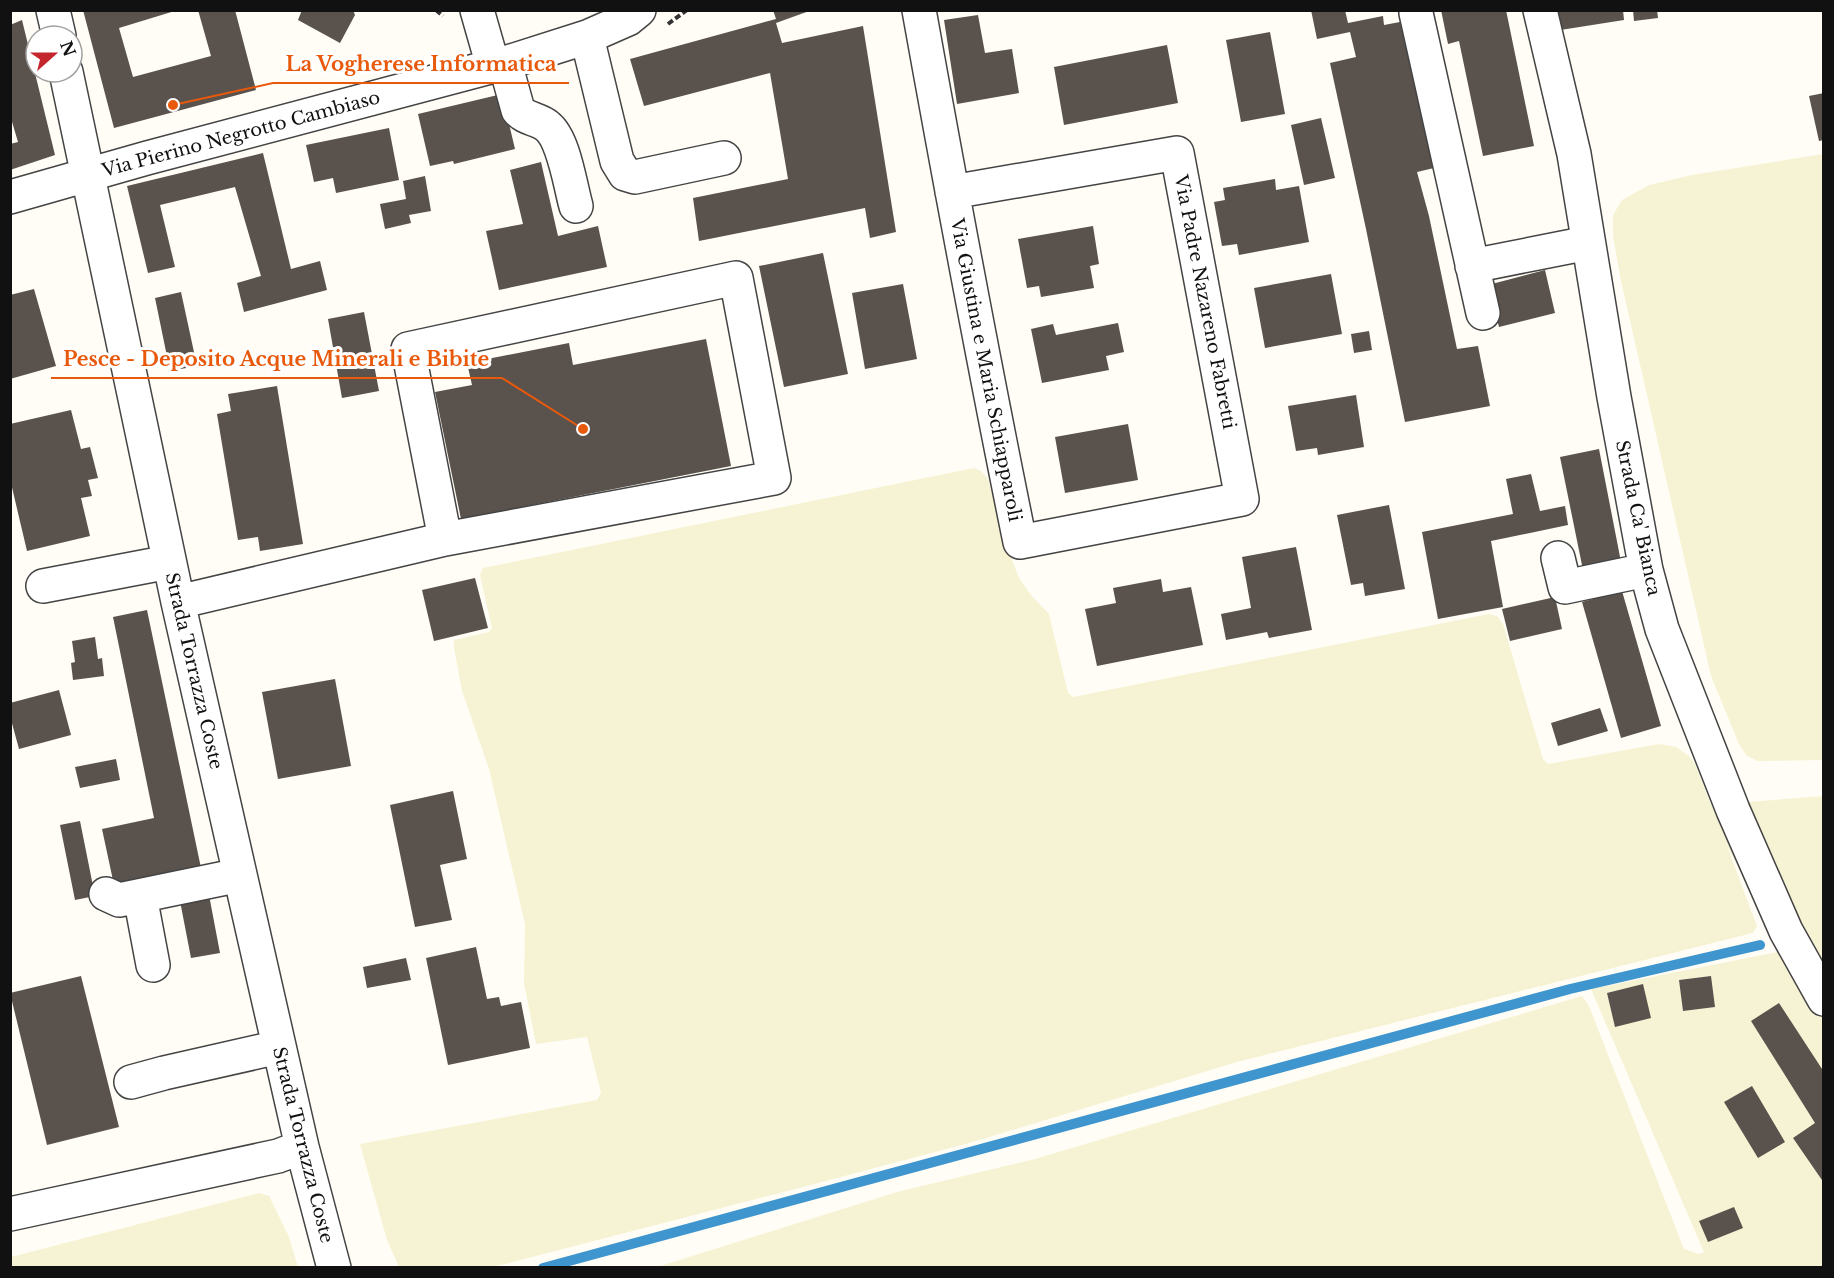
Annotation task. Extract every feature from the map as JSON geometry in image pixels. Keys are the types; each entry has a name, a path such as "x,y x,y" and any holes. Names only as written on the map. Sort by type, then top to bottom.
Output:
{"street":[{"path":"477,10 518,110 521,114 547,125 558,138 576,206"},
{"name":"Via Pierino Negrotto Cambiaso","path":"10,197 499,64 587,37 628,18 639,10"},
{"name":"Via Giustina e Maria Schiapparoli","path":"919,10 1020,542 1242,499"},
{"name":"Strada Ca' Bianca","path":"1540,10 1574,154 1614,398 1646,570 1662,628 1733,810 1786,931 1824,999"},
{"path":"1416,13 1483,313"},
{"path":"587,37 617,161 625,174 635,177 724,158"},
{"name":"Strada Torrazza Coste","path":"69,84 178,602 302,1147 334,1268"},
{"name":"Via Padre Nazareno Fabretti","path":"952,192 1177,153 1242,499"},
{"path":"1472,266 1588,243"},
{"path":"178,602 445,539 774,478 736,278 408,349 445,539"},
{"path":"1558,558 1565,587 1646,570"},
{"path":"43,586 170,562"},
{"path":"106,894 119,900 240,875"},
{"path":"140,896 153,965"},
{"path":"131,1082 279,1047"},
{"path":"10,1215 278,1156 302,1147"}],"shaded area":[{"path":"1823,154 1823,760 1758,761 1747,756 1739,744 1711,676 1621,281 1613,236 1613,215 1622,200 1649,185 1692,175"},
{"path":"974,468 981,471 988,479 1003,536 1019,578 1049,614 1068,693 1073,697 1489,614 1497,616 1503,624 1543,759 1548,764 1659,744 1676,747 1689,756 1695,764 1711,805 1823,796 1823,1267 657,1267 897,1192 1035,1159 1582,996 1589,1006 1684,1249 1699,1254 1704,1252 1591,989 1783,951 1727,846 1757,926 1753,933 1237,1062 973,1142 505,1264 490,1267 399,1267 387,1240 360,1144 597,1100 601,1093 587,1037 536,1044 524,983 525,924 489,769 462,691 454,648 454,640 489,632 492,628 480,575 483,568"},
{"path":"259,1193 269,1196 289,1237 298,1267 11,1267 11,1257"}],"building":[{"path":"83,10 178,10 119,28 133,77 211,56 198,10 235,10 256,90 114,128"},
{"path":"302,10 353,10 355,15 340,43 298,20"},
{"path":"773,10 812,10 776,23 782,43 863,26 896,232 870,238 865,208 699,241 693,198 788,179 770,73 644,106 630,59 776,19"},
{"path":"1311,10 1345,10 1348,23 1383,16 1384,25 1400,22 1434,168 1417,172 1429,216 1457,349 1478,346 1490,406 1405,422 1330,63 1356,57 1350,32 1317,39"},
{"path":"1441,10 1506,10 1534,146 1483,156 1459,41 1448,44"},
{"path":"1551,10 1623,10 1624,20 1554,31"},
{"path":"1633,10 1657,10 1658,18 1634,21"},
{"path":"978,15 985,53 1012,49 1019,93 957,104 944,20"},
{"path":"22,20 24,84 38,84 55,155 10,170 10,144 18,142 10,115 10,25"},
{"path":"1270,32 1285,114 1241,122 1226,40"},
{"path":"1167,45 1178,103 1064,125 1054,67"},
{"path":"1824,93 1824,140 1819,141 1809,96"},
{"path":"502,94 515,149 454,164 453,161 430,166 418,114"},
{"path":"1321,118 1335,178 1304,185 1291,125"},
{"path":"389,128 399,180 336,193 333,178 314,182 306,145"},
{"path":"263,153 291,269 320,261 327,290 244,312 237,283 261,276 235,187 160,205 175,267 148,273 127,186"},
{"path":"541,162 558,236 598,226 607,267 499,290 486,231 523,224 510,170"},
{"path":"425,176 431,211 409,215 411,223 385,229 380,204 406,199 403,181"},
{"path":"1275,179 1276,190 1299,186 1309,242 1239,255 1237,244 1222,246 1214,202 1225,200 1223,188"},
{"path":"1093,226 1099,264 1090,266 1094,288 1041,297 1039,286 1027,288 1018,239"},
{"path":"823,253 848,374 784,387 759,266"},
{"path":"1545,270 1555,313 1499,327 1488,285"},
{"path":"1331,274 1342,334 1265,348 1254,288"},
{"path":"903,284 917,359 865,369 852,293"},
{"path":"34,289 56,366 10,379 10,295"},
{"path":"181,292 197,366 170,371 155,298"},
{"path":"364,312 379,391 342,398 328,319"},
{"path":"1118,323 1124,352 1106,356 1109,370 1042,383 1031,329 1053,324 1056,335"},
{"path":"1369,331 1372,350 1354,353 1351,334"},
{"path":"706,339 731,466 461,519 435,392 472,385 467,363 569,343 573,365"},
{"path":"277,386 303,544 260,551 258,537 238,540 217,414 231,411 228,394"},
{"path":"1356,395 1364,447 1318,455 1317,448 1296,451 1288,406"},
{"path":"71,410 81,449 90,447 98,478 88,480 92,496 81,498 90,536 27,551 10,479 10,424"},
{"path":"1128,424 1138,480 1065,493 1055,437"},
{"path":"1599,449 1621,562 1583,570 1560,457"},
{"path":"1531,474 1540,511 1565,506 1568,525 1491,541 1503,607 1438,619 1422,532 1513,514 1506,479"},
{"path":"1389,505 1405,589 1365,596 1363,583 1351,585 1337,515"},
{"path":"1296,547 1312,630 1269,638 1267,632 1226,640 1221,614 1251,608 1242,557"},
{"path":"475,578 488,628 434,641 422,590"},
{"path":"1161,579 1163,592 1191,587 1203,645 1097,666 1085,609 1116,603 1113,588"},
{"path":"1622,591 1661,726 1621,738 1582,602"},
{"path":"1555,597 1562,629 1510,641 1502,609"},
{"path":"147,610 201,868 114,885 102,829 154,818 113,617"},
{"path":"95,637 98,659 102,658 104,676 73,680 71,663 75,662 72,641"},
{"path":"335,679 351,766 278,779 262,692"},
{"path":"59,690 71,735 19,749 10,716 10,703"},
{"path":"1600,708 1608,731 1558,746 1551,723"},
{"path":"116,759 120,780 80,788 75,767"},
{"path":"453,791 467,859 440,865 452,920 415,927 390,805"},
{"path":"80,821 95,896 75,900 60,825"},
{"path":"209,895 220,953 191,958 180,901"},
{"path":"476,947 487,999 499,997 501,1006 521,1002 530,1048 448,1065 426,958"},
{"path":"406,958 411,980 367,988 363,967"},
{"path":"81,976 119,1127 47,1145 10,993"},
{"path":"1711,976 1715,1007 1683,1011 1679,980"},
{"path":"1643,984 1651,1018 1615,1027 1607,993"},
{"path":"1779,1003 1824,1072 1824,1183 1793,1138 1815,1123 1751,1021"},
{"path":"1752,1086 1785,1142 1758,1158 1724,1102"},
{"path":"1734,1207 1743,1228 1708,1242 1699,1221"}],"waterway":[{"path":"543,1268 1570,989 1760,945"}],"place":[{"name":"La Vogherese Informatica","path":"173,105"},
{"name":"Pesce - Deposito Acque Minerali e Bibite","path":"583,429"}]}
